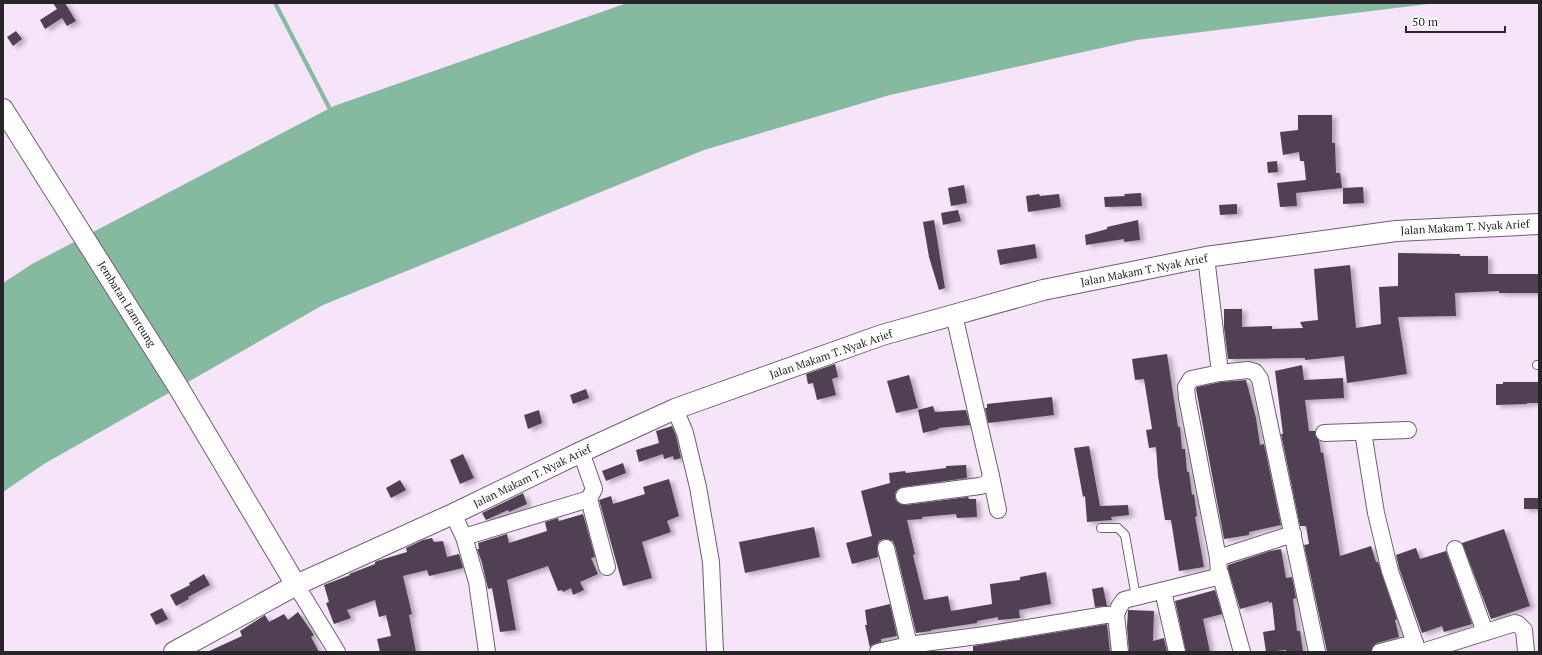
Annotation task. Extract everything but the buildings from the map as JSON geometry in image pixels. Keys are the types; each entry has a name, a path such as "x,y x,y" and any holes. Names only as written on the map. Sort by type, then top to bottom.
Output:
{"street":[{"name":"Jembatan Lamreung","path":"3,109 177,385 296,585"},
{"name":"Jalan Makam T. Nyak Arief","path":"174,652 296,585 453,514 581,452 675,409 882,335 1043,290 1206,257 1396,231 1539,224"},
{"path":"1206,257 1220,373"},
{"path":"954,315 998,510"},
{"path":"1242,652 1219,565 1186,398 1186,387 1191,379 1220,373 1248,370 1255,372 1260,379 1317,652"},
{"path":"675,409 685,433 696,480 711,562 715,652"},
{"path":"1324,434 1408,430"},
{"path":"1362,432 1376,513 1389,564 1418,649"},
{"path":"581,452 594,489 589,499 607,567"},
{"path":"904,496 980,486 990,481 991,476"},
{"path":"464,537 589,499"},
{"path":"453,514 464,537 477,582 487,652"},
{"path":"1219,565 1293,534"},
{"path":"886,548 909,645"},
{"path":"1455,549 1485,632"},
{"path":"1120,652 1116,615 1124,600 1214,578 1217,576 1219,565"},
{"path":"296,585 337,652"},
{"path":"1163,590 1177,652"},
{"path":"878,652 909,645 985,635 1104,615 1116,615"},
{"path":"1380,652 1418,649 1515,623 1524,630 1526,652"}],"lane":[{"path":"1101,528 1118,528 1125,535 1136,597"}],"shaded area":[{"path":"627,3 1449,3 1428,4 1137,40 890,95 704,150 323,305 44,464 3,492 3,283 32,264 334,106"}],"waterway":[{"path":"275,3 332,113"}]}
